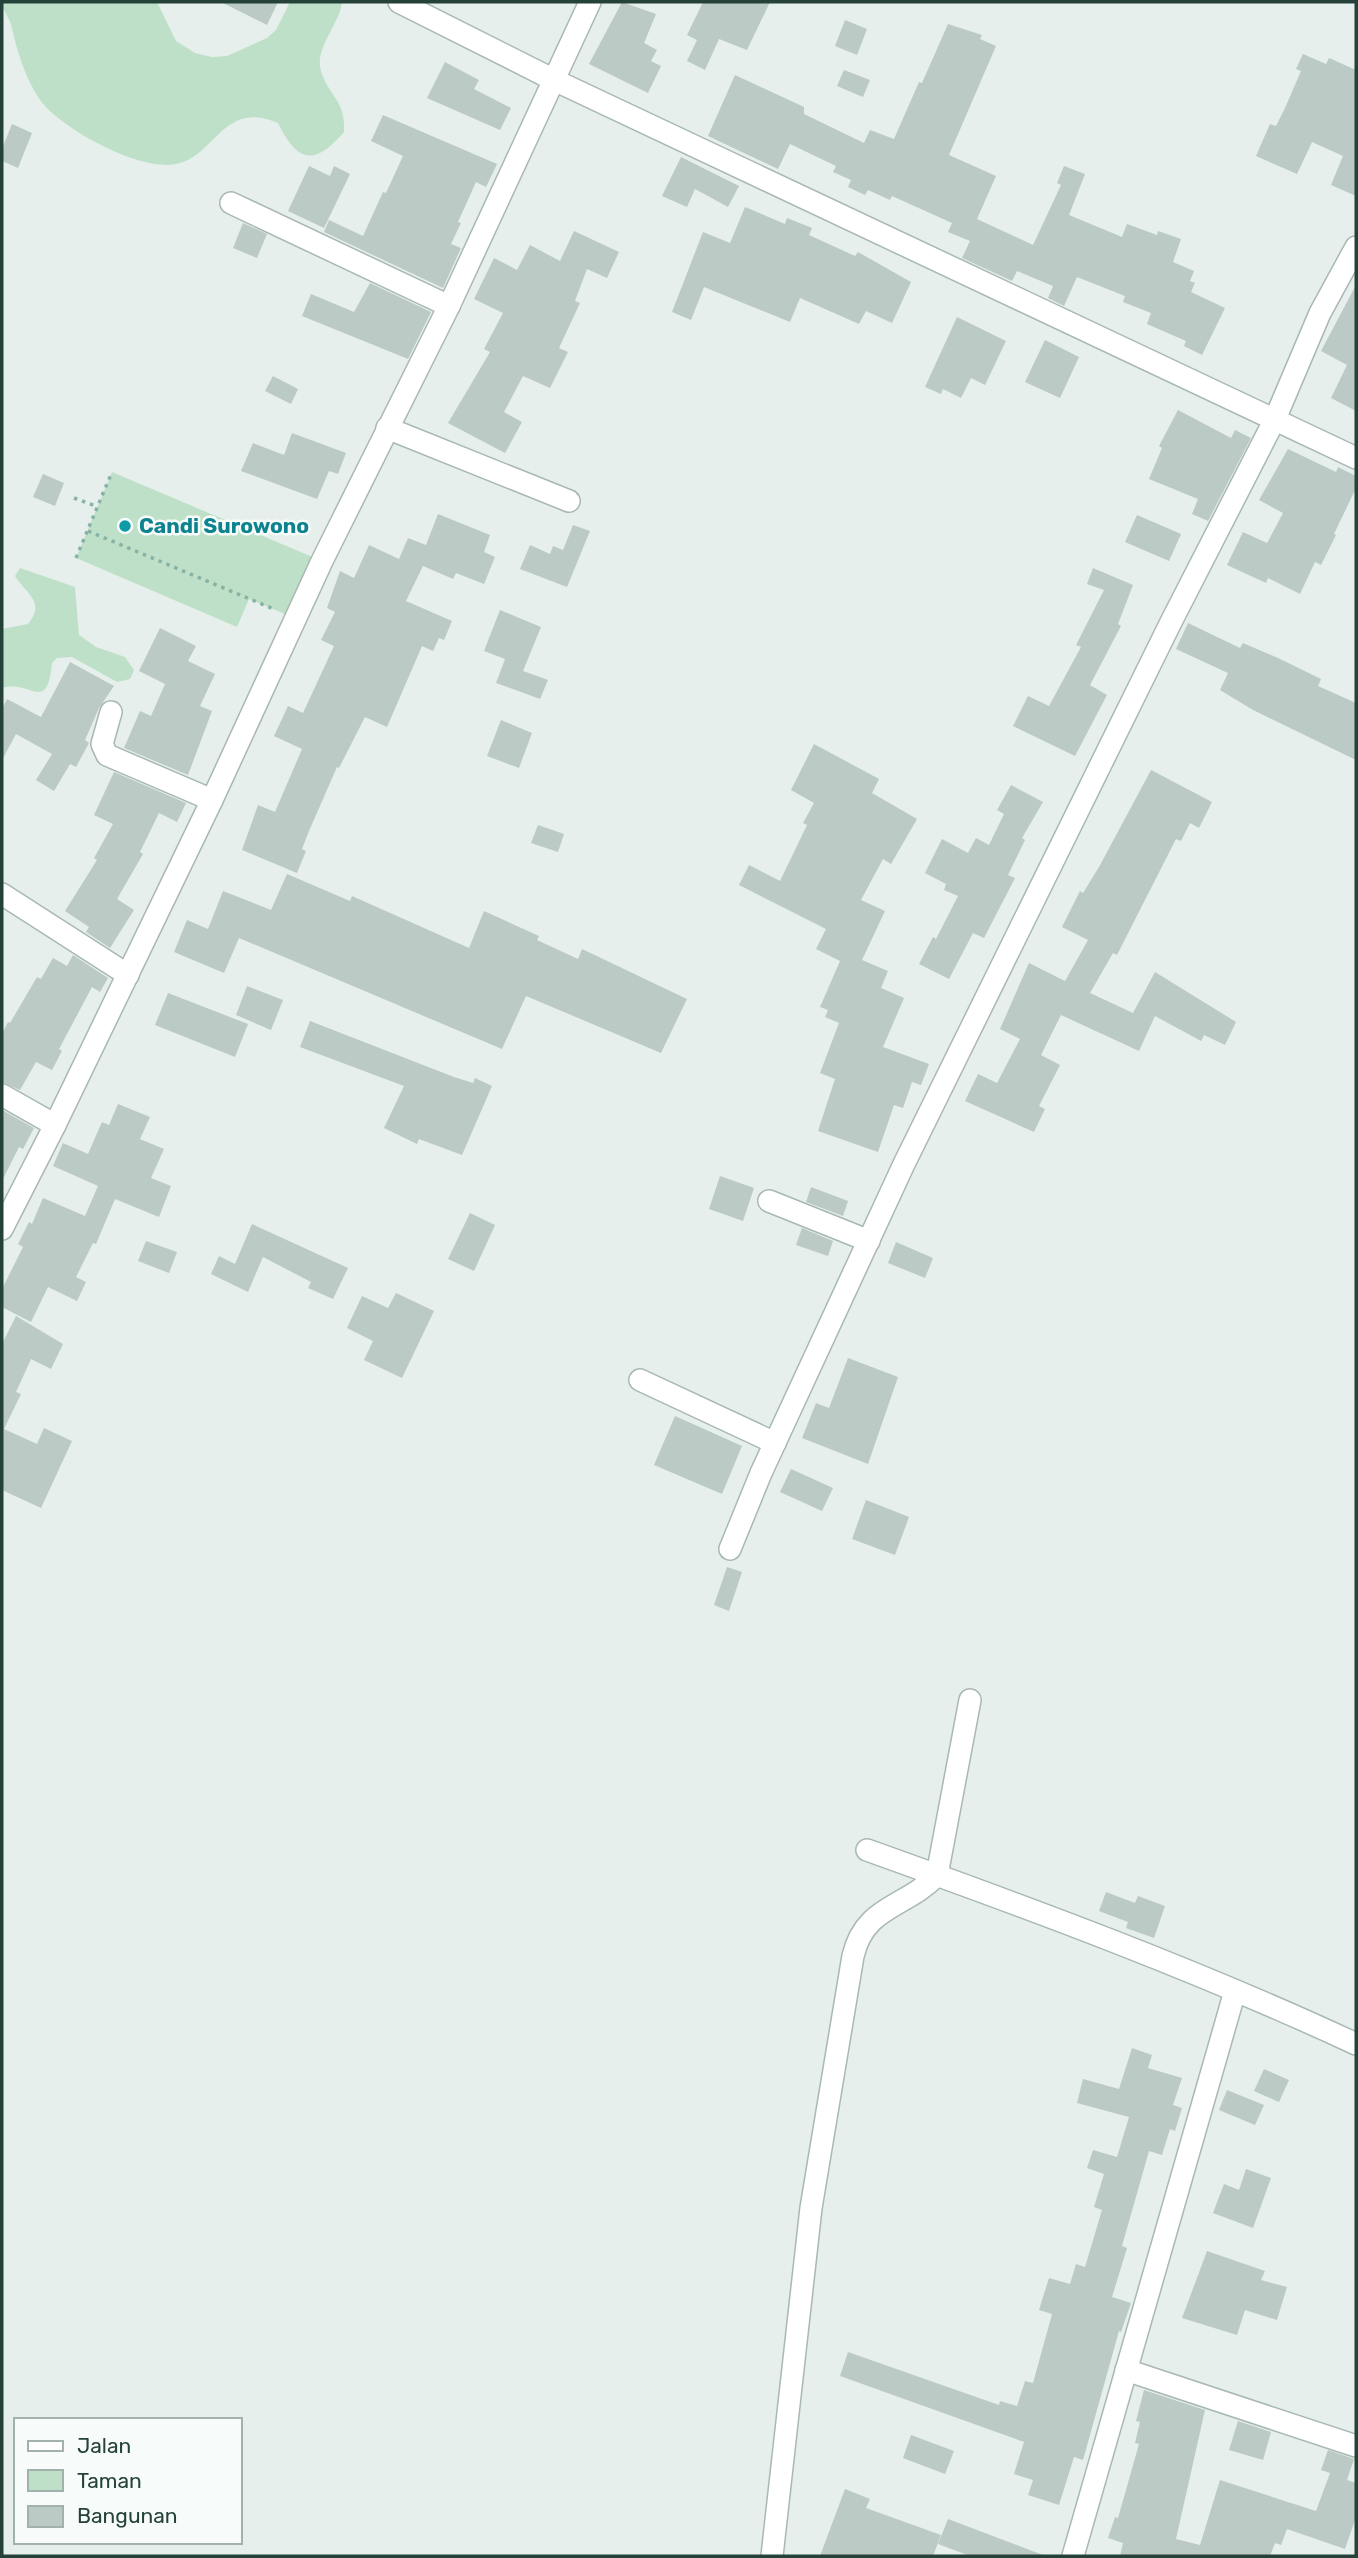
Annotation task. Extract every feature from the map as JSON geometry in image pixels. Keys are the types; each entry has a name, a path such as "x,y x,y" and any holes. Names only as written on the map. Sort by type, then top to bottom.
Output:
{"street":[{"path":"399,2 552,79 1356,458"},
{"path":"2,1229 128,975 387,428 449,306 590,2"},
{"path":"231,203 449,306"},
{"path":"730,1549 775,1443 869,1241 1073,820 1275,419 1320,313 1356,247"},
{"path":"387,428 569,501"},
{"path":"111,712 102,744 107,755 212,800"},
{"path":"2,894 128,975"},
{"path":"2,1095 55,1125"},
{"path":"769,1201 869,1241"},
{"path":"640,1380 775,1443"},
{"path":"772,2556 811,2208 856,1945 868,1923 877,1915 921,1889 937,1875 970,1700"},
{"path":"867,1850 1071,1924 1356,2043"},
{"path":"1073,2556 1235,1991"},
{"path":"1126,2370 1356,2446"}],"path":[{"path":"76,558 112,472"},
{"path":"74,498 98,507"},
{"path":"88,531 297,619"}],"green space":[{"path":"2,2 157,2 176,41 195,53 212,57 227,56 267,38 276,30 290,2 342,2 320,62 324,80 340,105 344,132 324,151 307,155 292,146 278,123 259,118 244,118 232,123 190,159 176,164 161,165 123,155 83,135 50,111 40,100 19,55"},
{"path":"112,472 322,561 297,619 249,599 237,627 76,558"},
{"path":"20,568 75,587 79,635 96,647 125,657 134,670 130,679 117,682 72,657 57,658 52,663 50,679 42,691 12,686 2,688 2,629 28,624 35,610 32,598 15,576"}],"building":[{"path":"221,2 278,2 267,25"},
{"path":"622,2 656,14 644,43 657,50 651,61 661,66 648,93 589,64"},
{"path":"703,2 770,2 747,50 719,39 705,70 687,61 697,40 687,35"},
{"path":"845,20 867,29 857,55 835,46"},
{"path":"948,24 982,35 980,39 996,46 949,155 996,176 977,219 1033,245 1061,185 1057,183 1064,166 1085,174 1069,215 1122,237 1127,224 1157,235 1158,231 1181,239 1173,262 1194,271 1190,281 1195,283 1191,292 1225,308 1202,355 1184,346 1186,341 1147,324 1151,313 1123,302 1125,296 1077,277 1064,306 1048,298 1053,286 1017,271 1012,281 962,258 970,241 948,232 952,223 892,196 890,200 868,190 865,195 848,187 851,180 833,172 836,166 790,144 778,169 708,136 735,75 804,107 804,114 864,143 870,130 894,139"},
{"path":"1303,54 1326,64 1329,58 1356,70 1356,196 1331,185 1343,156 1312,142 1297,174 1256,156 1270,124 1276,126 1285,108 1301,71 1296,69"},
{"path":"445,62 479,80 474,89 511,108 500,130 427,98"},
{"path":"844,70 870,80 863,97 837,86"},
{"path":"383,115 497,164 486,187 476,182 458,222 461,223 451,244 461,248 443,288 324,232 329,220 363,236 383,192 386,193 403,156 371,141"},
{"path":"12,124 32,133 18,168 2,161 2,149"},
{"path":"681,157 739,186 728,207 695,189 687,207 662,196"},
{"path":"309,166 330,176 334,166 350,174 324,228 288,211"},
{"path":"745,207 785,224 787,218 812,228 809,235 855,256 858,252 911,282 892,323 866,311 859,324 800,298 790,322 704,287 691,320 672,312 703,232 730,243"},
{"path":"243,223 267,234 257,258 233,248"},
{"path":"574,231 619,252 607,278 587,269 575,301 580,303 559,348 568,352 550,388 523,376 504,412 522,422 505,453 448,423 490,352 484,349 503,313 474,299 494,258 517,270 530,245 560,261"},
{"path":"370,283 431,312 408,359 302,316 311,294 354,312"},
{"path":"1356,285 1356,411 1331,398 1347,365 1321,351"},
{"path":"957,317 1006,341 985,385 971,378 961,398 943,389 941,394 925,387"},
{"path":"1045,340 1079,357 1060,398 1025,382"},
{"path":"273,376 298,389 291,404 265,391"},
{"path":"1178,410 1231,438 1235,430 1251,438 1208,521 1192,514 1198,499 1149,479 1162,448 1159,446"},
{"path":"292,433 346,453 338,474 329,471 317,499 241,471 253,443 284,455"},
{"path":"1288,449 1336,472 1338,467 1356,476 1356,488 1334,534 1336,535 1321,565 1315,562 1300,594 1268,578 1266,583 1227,565 1243,532 1267,543 1283,513 1259,500"},
{"path":"43,474 64,483 55,506 33,497"},
{"path":"438,514 490,535 484,552 495,557 484,584 456,573 453,579 423,566 406,601 452,621 444,640 439,638 433,651 422,646 387,727 365,717 339,768 337,767 309,831 302,849 306,851 297,873 242,850 258,805 275,812 302,749 274,736 288,706 303,713 334,646 321,640 335,612 327,608 340,571 354,578 369,545 399,559 408,538 426,545"},
{"path":"1137,515 1181,534 1169,561 1125,542"},
{"path":"573,525 590,531 567,587 520,569 530,545 550,554 553,546 563,550"},
{"path":"1093,568 1133,585 1118,624 1121,626 1090,685 1107,695 1075,756 1013,726 1028,696 1049,706 1081,647 1076,645 1104,590 1087,584"},
{"path":"500,610 541,627 523,671 548,680 540,699 496,683 505,659 484,651"},
{"path":"1188,623 1240,648 1243,643 1278,658 1321,679 1318,686 1356,703 1356,760 1253,710 1220,690 1228,673 1176,649"},
{"path":"160,628 196,646 188,661 215,674 200,706 212,711 188,775 124,748 140,711 151,716 165,684 139,671"},
{"path":"70,662 114,686 99,708 85,740 89,743 76,767 70,764 54,791 36,780 52,754 16,734 2,760 2,709 7,699 41,717"},
{"path":"501,720 532,733 519,768 487,756"},
{"path":"814,744 879,779 872,793 917,819 891,864 883,859 861,900 885,911 862,960 888,971 881,988 904,998 883,1047 929,1064 921,1085 912,1082 903,1108 894,1105 878,1152 818,1131 835,1079 820,1073 839,1023 825,1017 828,1010 820,1007 840,961 816,949 826,929 739,885 749,865 780,881 807,825 803,823 814,803 791,790"},
{"path":"1151,770 1212,802 1199,828 1190,823 1181,841 1176,839 1117,955 1113,953 1090,993 1133,1013 1155,972 1236,1022 1225,1045 1204,1035 1201,1041 1155,1016 1139,1051 1061,1015 1041,1055 1060,1065 1039,1106 1045,1109 1034,1132 965,1101 978,1074 997,1083 1020,1039 1000,1029 1029,963 1065,981 1088,940 1062,927 1080,891 1083,893 1099,867"},
{"path":"114,772 186,803 177,822 159,813 140,852 143,854 117,899 134,910 110,948 86,932 89,927 65,911 97,860 94,858 113,824 94,815"},
{"path":"1011,785 1043,802 1022,838 1025,840 1008,875 1015,878 984,938 973,933 949,979 919,964 933,937 936,939 958,896 944,890 946,884 925,873 942,839 968,853 976,838 989,845 1004,814 997,810"},
{"path":"538,825 564,834 558,852 531,843"},
{"path":"287,874 350,901 352,896 469,948 484,911 539,936 537,940 578,959 582,949 687,999 661,1053 526,996 502,1049 239,938 224,973 174,952 187,920 208,929 223,891 271,910"},
{"path":"73,955 108,978 100,992 92,987 59,1049 62,1051 52,1070 36,1062 20,1090 2,1082 2,1034 8,1022 10,1023 37,977 41,979 53,958 67,966"},
{"path":"247,986 283,1000 271,1030 236,1015"},
{"path":"168,993 248,1024 235,1057 155,1025"},
{"path":"310,1021 454,1077 473,1083 475,1078 492,1086 462,1155 419,1139 417,1144 384,1128 404,1086 300,1047"},
{"path":"118,1104 150,1117 140,1139 164,1149 151,1178 171,1186 159,1217 115,1199 96,1244 93,1243 76,1277 86,1282 77,1301 48,1287 31,1322 2,1307 2,1289 23,1247 18,1244 29,1222 32,1224 43,1198 85,1216 98,1186 53,1166 63,1143 88,1154 102,1122 109,1125"},
{"path":"2,1110 34,1128 23,1149 19,1147 2,1181"},
{"path":"720,1176 754,1188 743,1221 709,1209"},
{"path":"811,1187 848,1201 843,1216 806,1202"},
{"path":"470,1213 495,1225 474,1271 448,1259"},
{"path":"252,1224 348,1268 333,1299 308,1288 311,1282 263,1257 248,1292 211,1274 219,1256 235,1264"},
{"path":"802,1228 833,1241 828,1256 796,1245"},
{"path":"146,1241 177,1252 169,1273 138,1261"},
{"path":"896,1242 933,1258 925,1278 888,1263"},
{"path":"396,1293 434,1311 402,1378 364,1360 373,1341 347,1328 362,1296 388,1308"},
{"path":"16,1316 63,1344 51,1369 31,1359 16,1392 21,1394 4,1429 37,1444 44,1428 72,1441 41,1508 2,1490 2,1344"},
{"path":"848,1358 898,1377 868,1464 802,1438 816,1403 829,1408"},
{"path":"675,1416 742,1446 722,1494 654,1465"},
{"path":"791,1469 833,1488 822,1511 780,1492"},
{"path":"866,1500 909,1517 895,1555 852,1539"},
{"path":"727,1567 742,1572 729,1611 714,1605"},
{"path":"1106,1892 1135,1903 1138,1896 1165,1906 1154,1938 1126,1928 1128,1922 1099,1911"},
{"path":"1132,2048 1152,2055 1148,2068 1182,2078 1173,2105 1182,2108 1175,2131 1170,2129 1162,2155 1149,2151 1122,2246 1127,2248 1112,2297 1131,2303 1121,2332 1119,2331 1083,2460 1074,2457 1059,2505 1028,2495 1033,2480 1014,2474 1024,2442 840,2376 848,2352 999,2405 1000,2401 1017,2406 1025,2381 1033,2383 1052,2314 1039,2310 1049,2278 1070,2284 1076,2264 1085,2267 1102,2210 1094,2207 1104,2174 1087,2168 1093,2150 1117,2157 1129,2117 1077,2103 1083,2079 1119,2089"},
{"path":"1264,2069 1289,2080 1279,2102 1254,2091"},
{"path":"1227,2090 1264,2105 1255,2125 1219,2110"},
{"path":"1246,2169 1271,2178 1253,2228 1213,2213 1224,2184 1239,2190"},
{"path":"1207,2251 1265,2271 1261,2280 1287,2287 1277,2320 1245,2310 1237,2335 1182,2318"},
{"path":"1144,2390 1205,2410 1176,2539 1200,2545 1220,2480 1316,2511 1330,2473 1321,2470 1328,2450 1354,2459 1347,2480 1356,2483 1356,2517 1345,2549 1287,2529 1281,2545 1275,2543 1270,2556 1120,2556 1123,2543 1108,2538 1115,2517 1118,2518 1139,2444 1135,2443 1140,2422 1136,2421"},
{"path":"1238,2421 1271,2432 1263,2460 1229,2450"},
{"path":"911,2435 954,2451 945,2474 903,2458"},
{"path":"845,2489 870,2499 866,2508 941,2535 933,2556 820,2556"},
{"path":"948,2519 1043,2555 970,2556 938,2544"}],"place":[{"name":"Candi Surowono","path":"125,526"}]}
